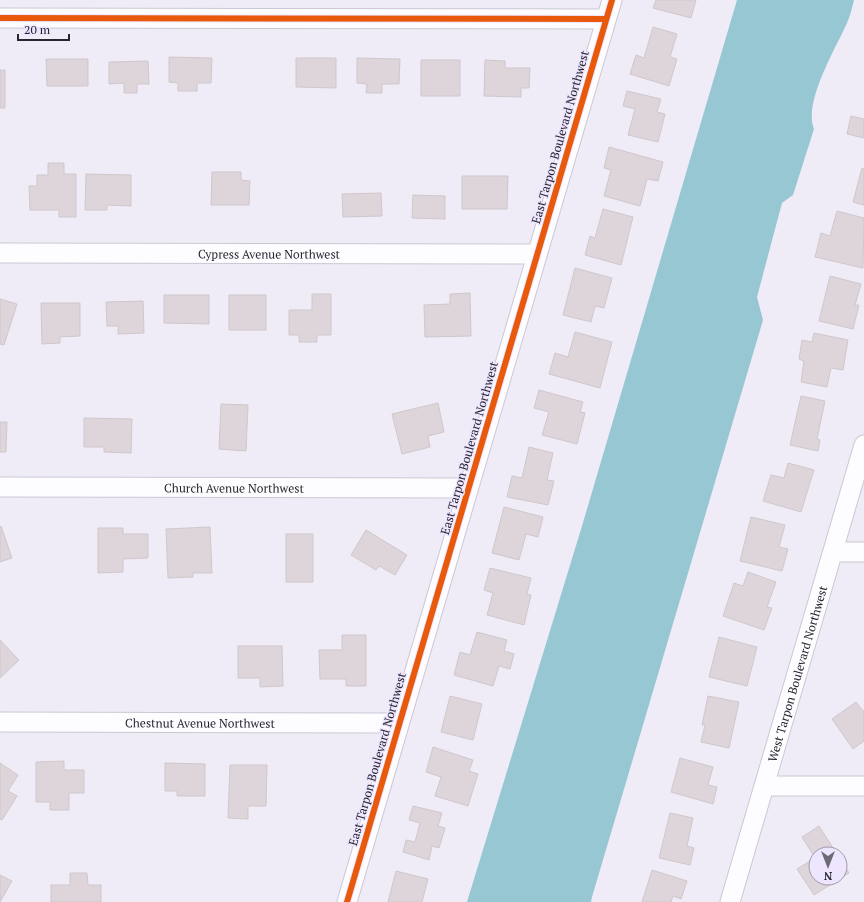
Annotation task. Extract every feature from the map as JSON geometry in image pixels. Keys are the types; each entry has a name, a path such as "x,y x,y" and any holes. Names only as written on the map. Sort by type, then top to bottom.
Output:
{"street":[{"name":"East Tarpon Boulevard Northwest","path":"347,902 612,0"},
{"path":"0,18 606,19"},
{"name":"Cypress Avenue Northwest","path":"0,253 537,254"},
{"name":"West Tarpon Boulevard Northwest","path":"730,902 864,445"},
{"name":"Church Avenue Northwest","path":"0,487 468,488"},
{"path":"833,552 864,552"},
{"name":"Chestnut Avenue Northwest","path":"0,722 399,722"},
{"path":"764,786 864,786"}],"water":[{"path":"737,0 854,0 847,23 822,75 817,90 813,105 812,118 814,129 793,195 782,203 757,297 763,320 591,902 467,902 582,526"}],"building":[{"path":"656,0 696,0 691,18 653,8"},
{"path":"653,27 677,34 670,57 677,59 669,86 630,74 636,55 644,58"},
{"path":"169,57 212,58 211,83 197,83 197,91 178,91 178,83 169,82"},
{"path":"296,58 336,58 336,88 296,87"},
{"path":"357,58 400,59 399,84 382,84 382,93 366,93 367,84 357,83"},
{"path":"46,59 88,59 88,86 47,86"},
{"path":"421,60 460,60 460,96 421,96"},
{"path":"485,60 505,61 505,68 530,68 529,88 521,88 521,97 484,96"},
{"path":"148,61 149,84 137,84 137,93 124,93 124,83 109,84 109,62"},
{"path":"0,70 5,70 5,108 0,108"},
{"path":"627,91 661,99 657,112 665,114 658,142 628,135 635,109 623,106"},
{"path":"851,116 864,119 864,138 847,134"},
{"path":"609,147 663,162 658,181 647,179 640,206 604,196 611,170 604,168"},
{"path":"48,163 64,163 64,174 76,174 76,217 59,217 59,210 30,210 29,186 37,186 37,175 48,175"},
{"path":"862,168 864,169 864,205 853,202"},
{"path":"212,172 241,172 241,180 250,181 249,205 211,205"},
{"path":"86,174 131,175 131,206 107,205 107,210 85,210"},
{"path":"462,176 508,176 507,209 462,209"},
{"path":"381,193 382,216 343,217 342,194"},
{"path":"413,195 445,196 445,219 412,218"},
{"path":"603,209 633,217 621,265 585,255 590,236 595,238"},
{"path":"837,211 864,218 863,268 815,257 821,233 830,236"},
{"path":"575,268 612,278 604,308 595,306 591,322 563,315"},
{"path":"830,276 861,284 855,305 859,305 853,329 819,321"},
{"path":"470,293 471,336 425,337 424,305 450,304 450,294"},
{"path":"312,294 331,294 331,335 317,335 317,342 299,342 299,335 289,335 289,310 312,310"},
{"path":"164,295 209,295 209,324 164,323"},
{"path":"229,295 266,295 266,330 229,330"},
{"path":"0,299 17,304 4,345 0,344"},
{"path":"143,301 144,333 118,334 118,326 107,326 106,302"},
{"path":"41,303 80,303 80,336 60,337 60,343 42,344"},
{"path":"575,332 612,342 600,388 549,374 555,353 568,357"},
{"path":"814,333 848,340 843,370 831,368 827,387 801,382 804,361 799,359 802,340 812,342"},
{"path":"539,390 583,402 580,412 585,413 577,444 542,435 549,412 534,408"},
{"path":"801,396 825,401 817,439 820,440 818,451 790,445"},
{"path":"438,403 444,432 428,436 430,447 402,454 392,414"},
{"path":"221,404 248,405 246,451 219,449"},
{"path":"84,418 132,419 131,453 104,452 104,447 84,447"},
{"path":"0,422 7,422 6,452 0,452"},
{"path":"529,447 553,453 547,480 554,481 548,505 507,497 512,476 522,478"},
{"path":"788,463 814,470 801,512 763,501 771,475 784,478"},
{"path":"504,507 543,517 538,537 526,534 519,560 492,553"},
{"path":"751,517 785,525 779,547 788,549 782,571 740,561"},
{"path":"1,526 12,558 0,562 0,527"},
{"path":"210,527 212,573 193,573 193,577 168,578 166,529"},
{"path":"98,528 123,528 123,534 148,534 148,558 123,559 123,572 98,573"},
{"path":"366,530 407,555 395,575 379,566 376,570 351,555"},
{"path":"286,534 313,534 313,582 286,582"},
{"path":"490,568 531,578 527,594 531,595 524,625 487,615 493,593 484,590"},
{"path":"748,572 776,582 767,607 772,608 764,630 723,616 734,583 743,586"},
{"path":"477,632 507,640 504,651 514,654 510,669 499,666 493,686 454,675 460,652 470,655"},
{"path":"342,635 366,635 366,686 346,686 346,679 320,679 319,650 342,650"},
{"path":"719,637 757,647 747,686 709,677"},
{"path":"0,640 19,660 0,678"},
{"path":"238,646 282,646 283,686 260,687 260,678 238,678"},
{"path":"450,696 482,704 473,740 441,732"},
{"path":"708,696 739,702 729,748 701,742 705,725 702,725"},
{"path":"856,702 863,711 864,710 864,741 853,749 832,719"},
{"path":"433,747 473,760 469,771 478,774 468,806 435,796 441,777 426,772"},
{"path":"680,758 713,767 708,785 717,787 713,804 671,792"},
{"path":"64,761 64,770 84,770 84,793 69,793 69,810 50,810 50,802 36,802 36,762"},
{"path":"0,763 18,775 8,791 17,796 2,820 0,819"},
{"path":"165,763 205,764 205,796 177,796 177,791 165,791"},
{"path":"230,765 267,765 266,806 248,806 248,819 228,818"},
{"path":"413,806 442,813 438,826 445,828 439,848 432,846 429,860 403,852 406,840 415,842 420,823 409,820"},
{"path":"670,813 693,818 687,846 694,848 690,865 659,858"},
{"path":"819,826 832,846 808,847 802,837"},
{"path":"808,862 808,886 797,869"},
{"path":"652,870 687,881 681,899 673,896 671,902 642,902"},
{"path":"396,871 428,879 422,902 388,902"},
{"path":"70,873 87,873 88,885 101,885 101,902 51,902 51,885 70,885"},
{"path":"0,875 12,881 0,902"},
{"path":"808,886 828,886 814,895"}],"cycle path":[{"path":"347,902 612,0"},
{"path":"0,18 606,19"}]}
